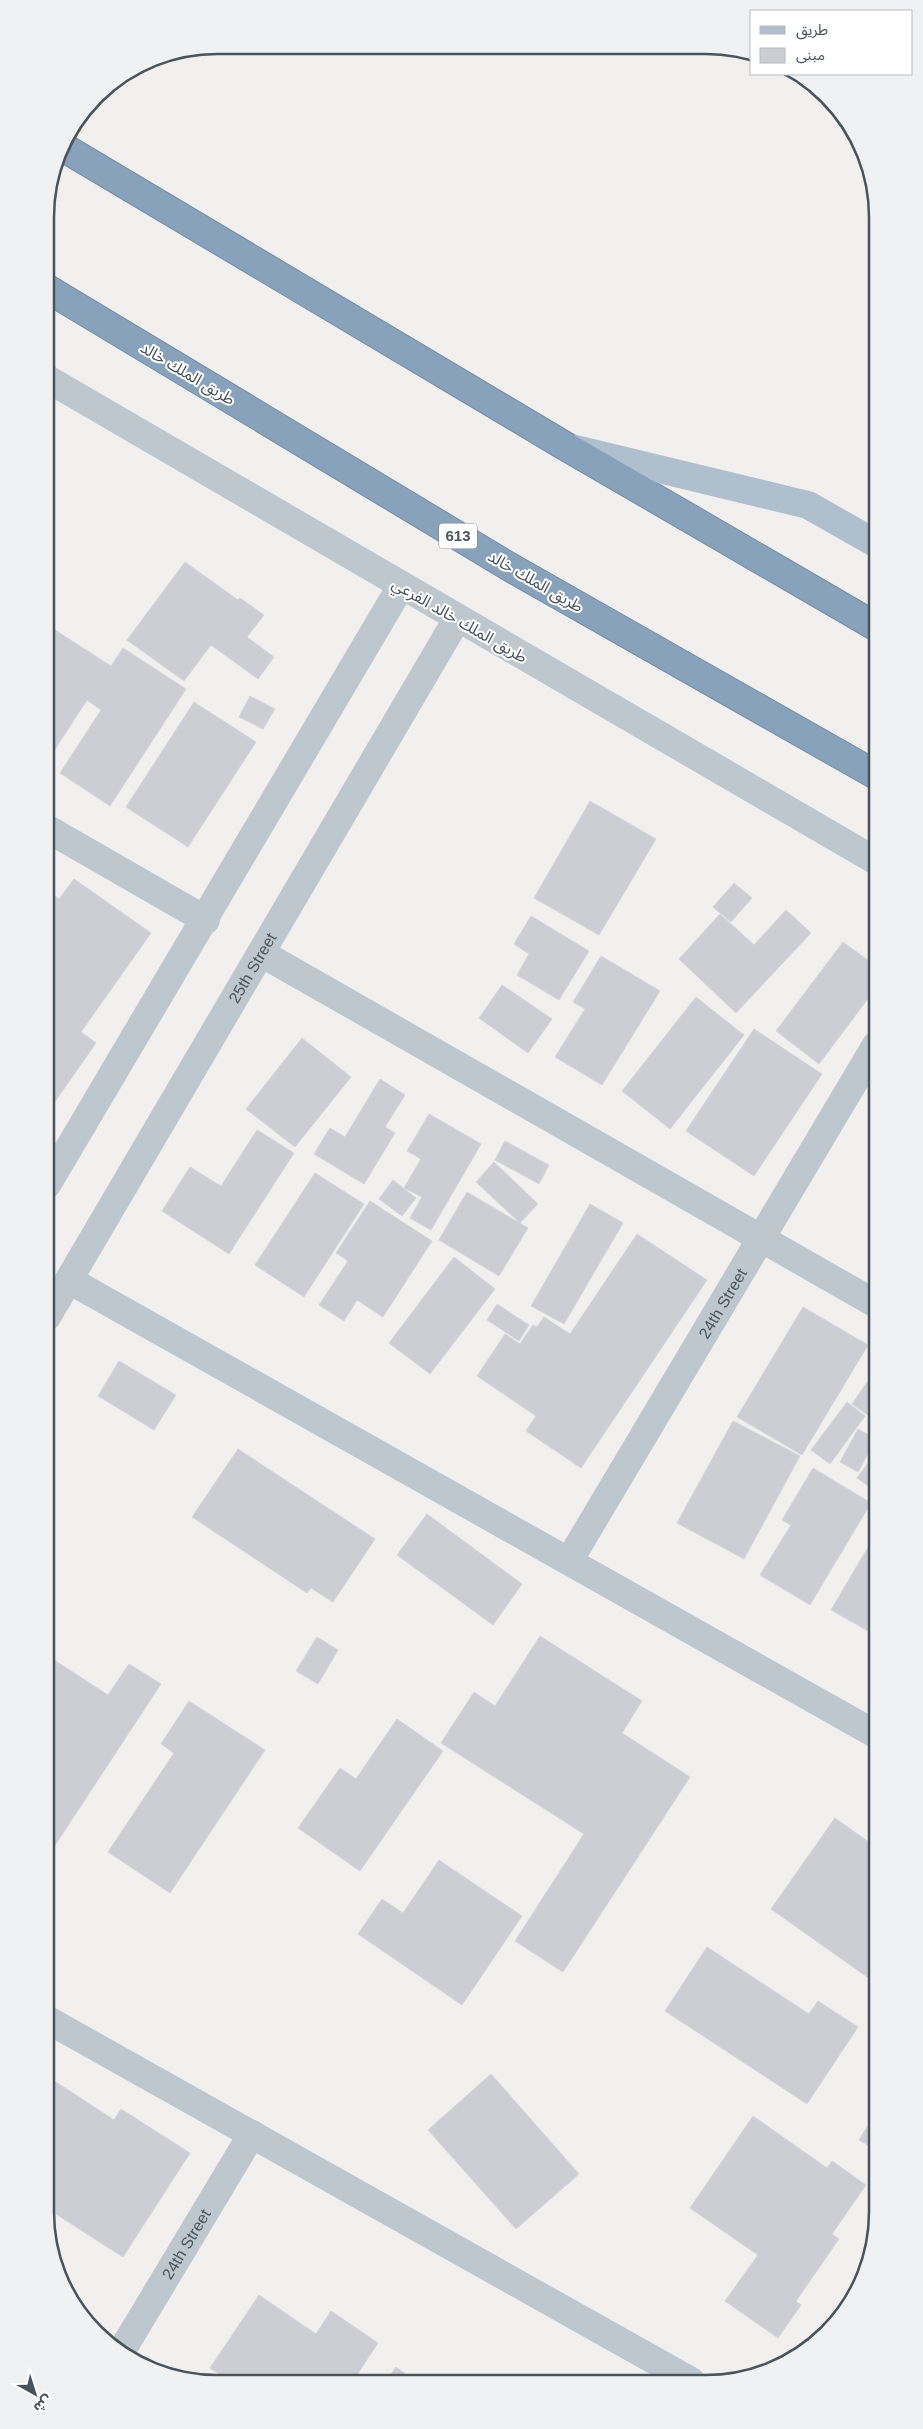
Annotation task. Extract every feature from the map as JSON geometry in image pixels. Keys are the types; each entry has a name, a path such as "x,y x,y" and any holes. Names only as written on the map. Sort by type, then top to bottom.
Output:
{"highway":[{"path":"68,150 565,446 869,623"},
{"name":"طريق الملك خالد","path":"54,293 508,566 869,771"}],"main road":[{"path":"565,446 808,506 869,541"}],"street":[{"name":"طريق الملك خالد الفرعي","path":"54,383 457,619 869,857"},
{"path":"54,1173 206,920 401,586"},
{"name":"25th Street","path":"54,1305 457,619"},
{"path":"54,833 206,920"},
{"path":"261,953 869,1300"},
{"name":"24th Street","path":"569,1562 869,1057"},
{"path":"69,1280 869,1730"},
{"path":"54,2023 680,2375"},
{"name":"24th Street","path":"124,2346 252,2134"}],"building":[{"path":"185,562 238,600 240,598 264,615 247,637 274,657 258,679 211,645 184,681 127,640"},
{"path":"55,630 111,666 123,648 186,689 110,806 60,773 101,710 87,700 54,751"},
{"path":"250,696 275,709 263,729 239,717"},
{"path":"194,702 256,742 188,847 126,807"},
{"path":"590,801 656,839 599,935 534,898"},
{"path":"74,879 151,933 81,1032 96,1043 54,1103 54,896 59,899"},
{"path":"734,883 752,898 731,922 713,907"},
{"path":"786,910 811,933 736,1013 679,959 720,914 754,945"},
{"path":"531,916 589,951 559,1000 517,975 529,954 514,944"},
{"path":"843,942 869,961 869,997 819,1064 776,1031"},
{"path":"601,956 660,991 602,1085 555,1057 585,1009 573,1002"},
{"path":"502,985 552,1019 528,1053 479,1018"},
{"path":"696,997 744,1035 670,1129 622,1091"},
{"path":"754,1029 822,1074 754,1176 686,1131"},
{"path":"302,1038 351,1077 295,1147 246,1109"},
{"path":"380,1079 405,1095 385,1127 395,1133 364,1184 314,1154 330,1128 345,1137"},
{"path":"429,1114 481,1144 431,1230 410,1218 422,1197 404,1188 421,1159 407,1151"},
{"path":"257,1130 294,1153 229,1254 162,1211 190,1167 221,1186"},
{"path":"505,1141 549,1165 539,1184 495,1160"},
{"path":"494,1162 538,1204 520,1223 476,1182"},
{"path":"315,1173 364,1204 304,1297 255,1265"},
{"path":"393,1180 416,1198 402,1216 379,1199"},
{"path":"467,1192 528,1228 499,1276 439,1240"},
{"path":"370,1201 432,1241 383,1317 357,1300 344,1321 319,1305 348,1261 336,1253"},
{"path":"590,1204 623,1223 564,1324 531,1306"},
{"path":"637,1234 707,1280 581,1468 526,1431 536,1416 477,1376 505,1334 520,1344 533,1325 537,1327 544,1317 570,1334"},
{"path":"454,1257 495,1289 430,1374 389,1343"},
{"path":"497,1304 529,1325 519,1341 487,1320"},
{"path":"803,1307 868,1345 802,1455 737,1417"},
{"path":"119,1361 176,1395 154,1430 98,1396"},
{"path":"869,1379 869,1416 852,1404"},
{"path":"847,1402 865,1416 830,1464 811,1450"},
{"path":"733,1421 800,1456 744,1559 677,1523"},
{"path":"858,1429 869,1435 869,1452 858,1472 840,1462"},
{"path":"238,1449 375,1539 333,1602 311,1588 307,1593 192,1517"},
{"path":"869,1462 869,1486 857,1478"},
{"path":"813,1468 869,1502 869,1506 810,1605 760,1575 791,1525 782,1520"},
{"path":"427,1514 522,1584 493,1625 397,1555"},
{"path":"869,1546 869,1631 831,1610"},
{"path":"540,1636 642,1701 622,1733 690,1777 563,1972 515,1941 584,1834 441,1743 474,1692 495,1706"},
{"path":"317,1637 338,1650 318,1684 296,1671"},
{"path":"54,1660 108,1695 129,1664 161,1684 54,1847"},
{"path":"189,1701 265,1750 170,1893 108,1852 174,1753 161,1744"},
{"path":"397,1719 443,1751 360,1871 298,1828 340,1768 356,1779"},
{"path":"835,1818 869,1842 869,1978 771,1909"},
{"path":"439,1860 522,1916 462,2005 358,1934 382,1899 403,1913"},
{"path":"707,1947 809,2014 818,2001 858,2027 807,2104 665,2011"},
{"path":"491,2074 579,2174 516,2229 428,2130"},
{"path":"54,2081 114,2120 121,2109 190,2153 123,2257 54,2213"},
{"path":"753,2116 827,2168 832,2161 866,2185 832,2234 839,2239 796,2301 801,2305 778,2338 725,2301 758,2255 690,2208"},
{"path":"869,2124 869,2146 859,2140"},
{"path":"259,2295 316,2334 331,2311 378,2343 357,2375 221,2375 210,2368"},
{"path":"396,2367 407,2375 390,2375"}]}
